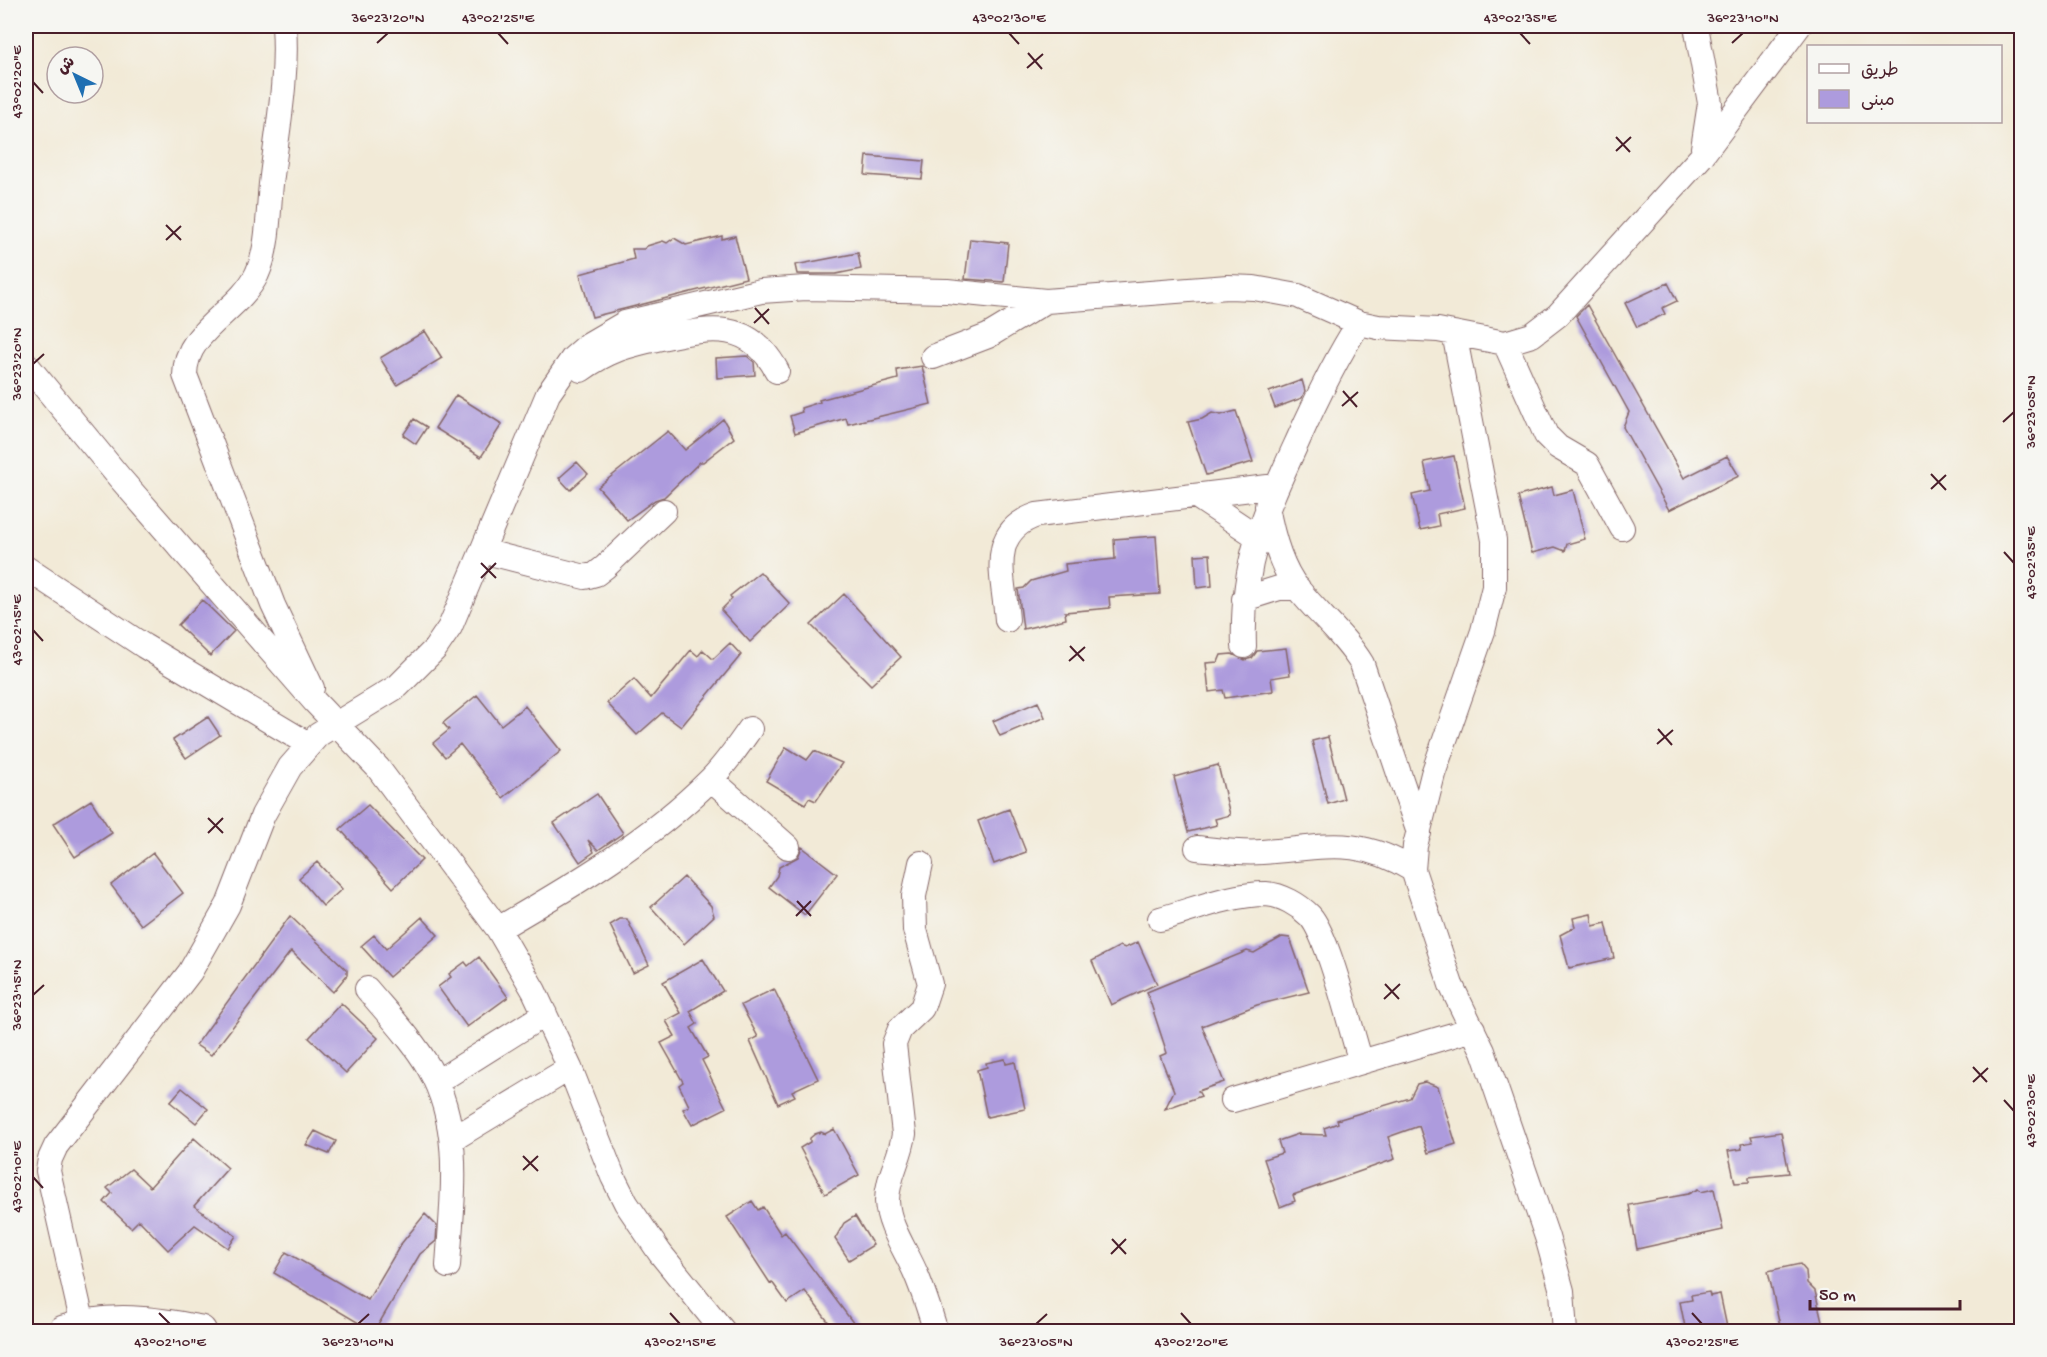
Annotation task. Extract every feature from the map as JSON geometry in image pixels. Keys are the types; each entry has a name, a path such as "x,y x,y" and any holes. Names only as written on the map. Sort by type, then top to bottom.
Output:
{"street":[{"path":"284,26 285,63 262,260 245,294 192,345 185,364 185,375 273,605 309,679 315,702"},
{"path":"1696,26 1710,103 1701,157"},
{"path":"201,1332 147,1322 74,1328 48,1171 50,1158 190,972 228,905 271,800 290,767 308,744 336,722 378,702 398,686 435,649 450,627 548,394 573,358 589,344 616,328 645,316 743,294 806,288 936,290 1046,301 1228,287 1254,288 1298,296 1359,323 1454,333 1504,343 1532,335 1558,315 1701,157 1799,26"},
{"path":"933,357 988,336 1046,301"},
{"path":"1244,646 1244,599 1256,536 1328,375 1359,323"},
{"path":"548,394 610,351 708,329 730,331 753,341 767,354 777,371"},
{"path":"1454,333 1494,540 1496,564 1490,610 1439,751 1413,859 1413,870 1451,985 1483,1051 1556,1264 1562,1292 1565,1332"},
{"path":"1504,343 1546,435 1558,447 1587,464 1622,528"},
{"path":"26,364 119,477 315,702 378,768 498,929 545,1014 626,1203 660,1253 724,1332"},
{"path":"1008,620 1001,551 1005,538 1024,519 1037,515 1196,496 1272,496"},
{"path":"1196,496 1256,536"},
{"path":"1272,496 1278,551 1298,588 1352,647 1362,664 1419,834"},
{"path":"482,551 585,577 596,574 605,567 664,511"},
{"path":"26,568 144,646 308,744"},
{"path":"1244,599 1279,588 1298,588"},
{"path":"498,929 572,886 644,836 711,779 750,729"},
{"path":"711,779 788,847"},
{"path":"1197,848 1259,852 1346,844 1384,854 1413,870"},
{"path":"921,862 914,896 915,930 930,984 922,1008 900,1029 894,1044 904,1134 902,1147 891,1175 887,1203 889,1215 917,1277 936,1332"},
{"path":"1160,919 1244,896 1268,894 1292,902 1311,917 1323,939 1361,1062"},
{"path":"367,989 419,1053 436,1082 447,1110 453,1139 454,1162 448,1266"},
{"path":"436,1082 545,1014"},
{"path":"1233,1100 1473,1029"},
{"path":"453,1139 570,1068"}],"building":[{"path":"867,156 924,161 922,179 865,175"},
{"path":"722,236 722,239 735,236 746,278 592,317 580,274 634,259 632,249 644,249 663,241 667,243 674,238 686,245"},
{"path":"970,239 1008,243 1004,282 965,279"},
{"path":"858,253 861,269 836,274 797,274 795,265"},
{"path":"1668,283 1677,301 1662,308 1665,314 1637,327 1625,303"},
{"path":"1587,305 1684,478 1727,456 1739,476 1669,510 1623,427 1629,412 1576,316"},
{"path":"425,331 442,358 397,385 380,358"},
{"path":"747,356 754,362 755,375 717,378 716,358"},
{"path":"922,366 931,404 848,424 846,418 795,433 790,416 802,412 801,408 820,402 819,400 898,379 897,370"},
{"path":"1302,380 1305,391 1302,398 1275,408 1269,392"},
{"path":"456,395 502,424 481,457 435,428"},
{"path":"1236,411 1253,462 1206,475 1188,422 1202,419 1212,413 1221,415"},
{"path":"414,419 427,427 416,444 403,435"},
{"path":"723,419 734,438 700,462 664,497 655,500 627,520 598,487 668,431 685,450"},
{"path":"1454,456 1465,508 1437,514 1439,526 1420,530 1412,495 1430,491 1424,462"},
{"path":"577,462 588,474 570,490 559,478"},
{"path":"1552,487 1554,495 1573,490 1585,539 1567,544 1565,551 1555,547 1532,553 1518,496"},
{"path":"1156,536 1160,594 1109,597 1110,608 1065,612 1066,619 1023,629 1018,589 1024,588 1031,581 1066,571 1065,564 1115,559 1114,539"},
{"path":"1210,554 1212,586 1197,588 1195,555"},
{"path":"760,572 790,604 750,642 721,610 732,599 730,596"},
{"path":"844,594 901,657 871,685 811,625"},
{"path":"202,600 234,631 210,656 178,625"},
{"path":"730,643 741,655 681,727 662,713 637,735 607,703 634,679 651,698 691,650 698,656 703,650 713,659"},
{"path":"1286,648 1290,675 1271,678 1273,691 1225,698 1223,690 1209,692 1206,663 1218,662 1221,655 1232,654 1245,660 1252,658 1257,651"},
{"path":"477,695 501,725 525,706 561,751 503,798 460,744 445,757 433,743 449,730 443,723"},
{"path":"1038,702 1045,717 1000,736 993,721"},
{"path":"208,717 220,735 186,758 173,740"},
{"path":"1328,737 1344,799 1328,804 1312,741"},
{"path":"786,747 807,760 814,751 842,763 816,801 809,798 805,804 766,781"},
{"path":"1218,765 1230,815 1215,819 1217,825 1188,832 1174,777"},
{"path":"597,794 623,833 598,850 588,840 594,852 580,862 554,823"},
{"path":"91,800 112,833 75,857 53,824"},
{"path":"368,805 422,860 393,888 340,829"},
{"path":"1009,809 1026,852 994,864 978,821"},
{"path":"802,847 837,874 805,915 769,887 777,876 779,867 798,857"},
{"path":"153,853 183,893 141,925 111,885"},
{"path":"317,862 342,889 323,906 299,878"},
{"path":"684,877 711,906 714,916 684,944 651,907"},
{"path":"1591,914 1593,926 1606,923 1614,958 1569,968 1560,935 1575,927 1573,918"},
{"path":"290,916 347,970 347,975 333,992 291,951 211,1055 196,1045"},
{"path":"422,917 438,935 389,977 361,946 374,935 386,949"},
{"path":"620,919 627,919 649,965 633,973 610,925"},
{"path":"1282,937 1290,938 1309,992 1257,1005 1202,1026 1224,1082 1198,1091 1201,1096 1165,1109 1174,1091 1160,1056 1167,1053 1147,992 1247,951 1254,953"},
{"path":"1138,942 1157,984 1111,1005 1092,961 1120,946 1125,948"},
{"path":"479,957 508,997 467,1027 438,987 451,977 449,974 465,962 468,966"},
{"path":"703,959 723,991 690,1011 697,1024 691,1028 708,1057 702,1060 726,1108 692,1125 683,1109 689,1106 679,1085 683,1082 661,1043 675,1036 666,1021 681,1013 663,982"},
{"path":"774,989 818,1079 792,1091 795,1096 778,1104 750,1041 758,1037 741,1005"},
{"path":"341,1003 378,1038 346,1073 309,1038"},
{"path":"1005,1059 1006,1064 1015,1062 1025,1109 987,1117 977,1070 987,1067 986,1063"},
{"path":"1425,1082 1438,1087 1456,1144 1428,1153 1419,1126 1388,1137 1395,1159 1293,1195 1295,1201 1280,1207 1264,1159 1282,1153 1278,1141 1298,1134 1326,1135 1324,1128 1338,1123 1337,1120 1410,1098 1417,1084"},
{"path":"182,1088 208,1109 196,1123 170,1102"},
{"path":"834,1129 859,1175 825,1194 800,1148 810,1142 810,1138 815,1134 821,1132 825,1134"},
{"path":"315,1131 336,1141 329,1154 306,1145"},
{"path":"1781,1132 1789,1173 1749,1177 1749,1182 1735,1183 1728,1151 1742,1149 1741,1144 1753,1142 1751,1136"},
{"path":"194,1138 228,1168 194,1206 236,1236 228,1248 195,1225 168,1250 139,1220 131,1228 104,1202 112,1193 107,1188 131,1169 150,1187"},
{"path":"1698,1189 1701,1192 1714,1189 1723,1230 1637,1249 1629,1205 1688,1194"},
{"path":"752,1201 758,1210 763,1207 781,1235 785,1232 860,1332 836,1332 805,1291 787,1303 772,1282 770,1283 727,1217"},
{"path":"425,1214 437,1226 436,1241 420,1254 374,1332 274,1273 286,1252 368,1300 401,1244"},
{"path":"855,1216 873,1245 849,1260 835,1239 844,1223"},
{"path":"1800,1264 1806,1271 1807,1283 1815,1291 1822,1321 1781,1330 1768,1271"},
{"path":"1709,1292 1710,1296 1720,1294 1728,1332 1686,1332 1680,1302 1692,1300 1691,1295"}]}
